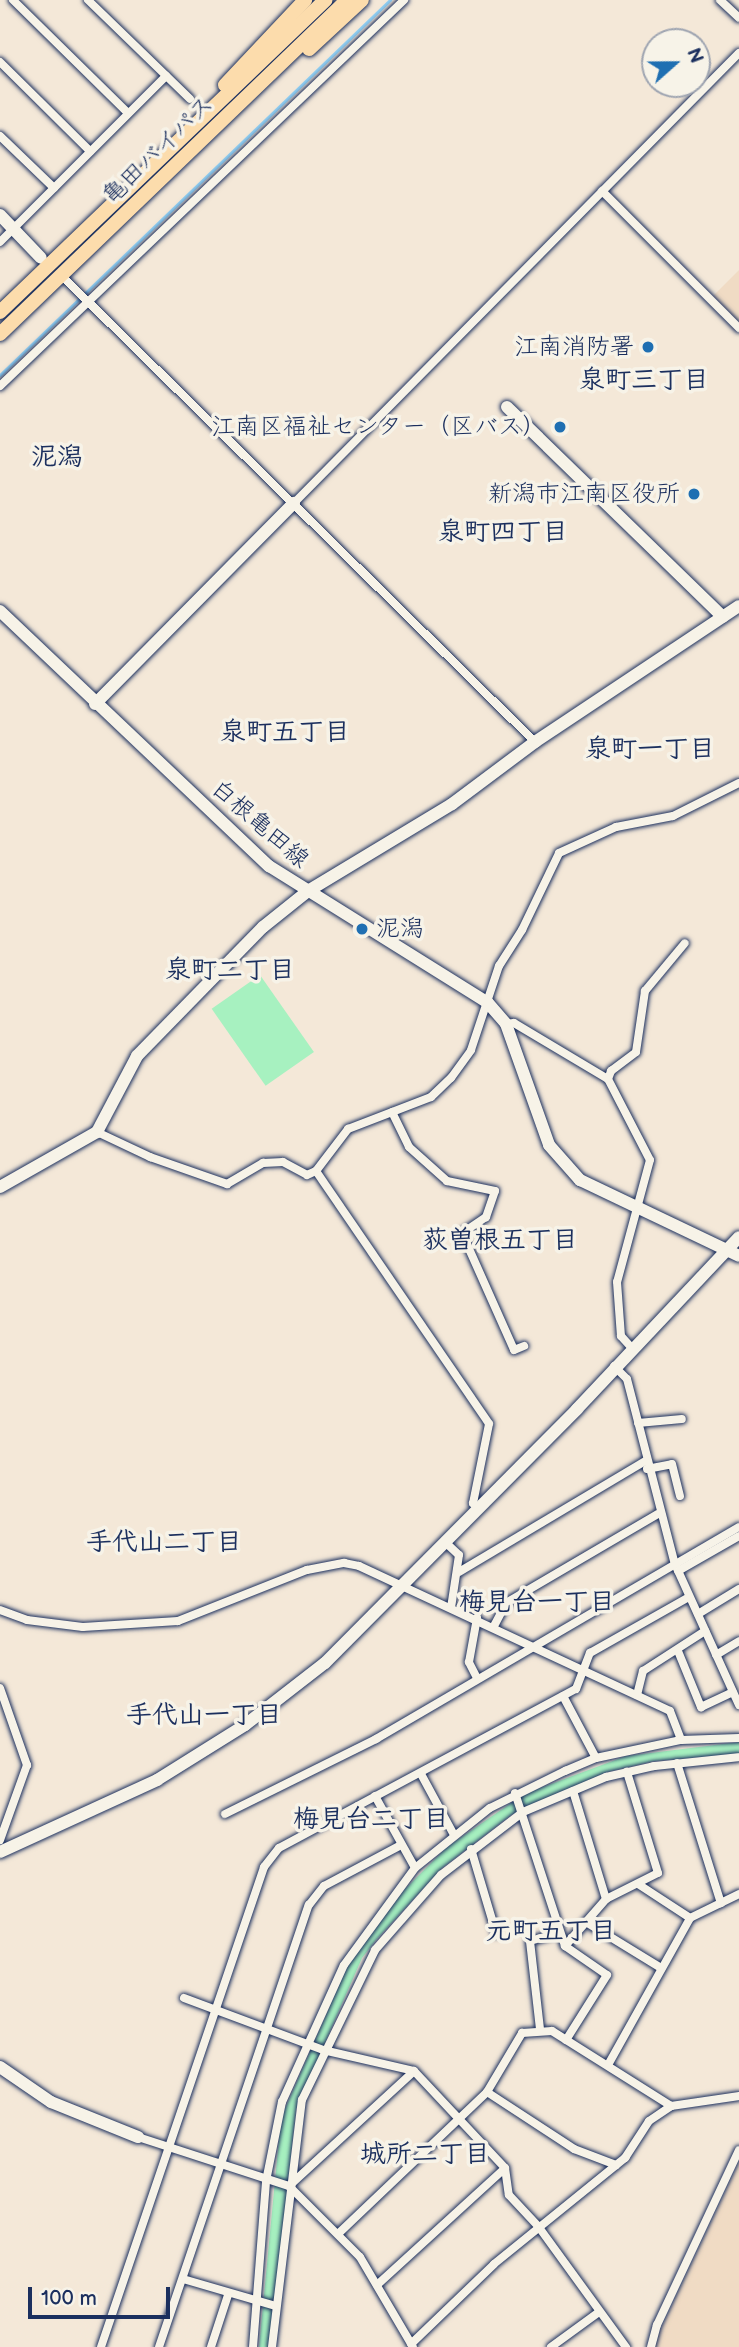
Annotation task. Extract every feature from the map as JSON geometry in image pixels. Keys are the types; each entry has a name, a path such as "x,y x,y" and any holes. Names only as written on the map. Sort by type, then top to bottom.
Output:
{"highway":[{"path":"166,152 305,0"},
{"name":"亀田バイパス","path":"0,312 325,0"},
{"name":"亀田バイパス","path":"0,334 347,0"},
{"path":"248,95 265,90 362,0"}],"street":[{"path":"13,0 128,113"},
{"path":"88,0 190,99"},
{"path":"0,386 404,0"},
{"path":"720,0 739,18"},
{"path":"95,704 739,53"},
{"path":"0,62 90,150"},
{"path":"0,242 166,76"},
{"path":"0,136 54,188"},
{"path":"602,191 739,328"},
{"path":"0,215 41,258"},
{"path":"66,280 535,742"},
{"path":"507,407 723,617"},
{"path":"0,1187 97,1132 137,1056 263,927 308,891 452,804 535,742 739,606"},
{"name":"白根亀田線","path":"0,611 95,704 269,866 488,1003 506,1024 549,1145 560,1162 580,1180 733,1253"},
{"path":"97,1132 150,1157 228,1184 263,1163 283,1162 307,1175 316,1171 348,1129 431,1097 451,1078 471,1050 499,966 522,930 559,853 616,827 673,816 739,783"},
{"path":"608,1079 611,1071 636,1052 645,991 685,943"},
{"path":"506,1024 514,1023 608,1079 650,1160 617,1282 619,1327 631,1347"},
{"path":"392,1112 409,1147 447,1181 495,1191 486,1217 462,1233 514,1350 524,1346"},
{"path":"316,1171 489,1424 473,1503 478,1510"},
{"path":"0,1852 116,1801 204,1752 325,1662 478,1510 631,1347 733,1253 739,1237"},
{"path":"614,1366 627,1379 658,1514 676,1567 739,1705"},
{"path":"638,1423 682,1419"},
{"path":"458,1572 646,1465 672,1464 680,1496"},
{"path":"494,1626 506,1603 658,1514"},
{"path":"676,1567 739,1527"},
{"path":"225,1814 376,1739 533,1645 739,1536"},
{"path":"445,1542 460,1555 451,1608"},
{"path":"0,1610 27,1620 83,1627 178,1621 307,1570 344,1563 477,1618 670,1711 681,1740"},
{"path":"698,1614 739,1589"},
{"path":"101,2347 264,1867 279,1848 576,1689 590,1653 689,1597"},
{"path":"477,1618 469,1662 477,1678"},
{"path":"637,1695 643,1671 678,1651 705,1631"},
{"path":"716,1654 739,1641"},
{"path":"678,1651 701,1707 733,1692"},
{"path":"0,1688 27,1765 0,1840"},
{"path":"564,1696 596,1758"},
{"path":"253,2347 266,2181 282,2102 344,1965 415,1868 454,1835 515,1793 596,1758 681,1740 739,1738"},
{"path":"272,2347 289,2186 302,2100 323,2050 375,1950 420,1896 471,1849 523,1812 627,1772 677,1763 739,1757"},
{"path":"677,1763 720,1903"},
{"path":"565,1946 606,1899 659,1873 627,1772"},
{"path":"421,1774 454,1835"},
{"path":"573,1791 606,1899"},
{"path":"515,1793 558,1933 565,1946 607,1975 566,2040"},
{"path":"375,1796 415,1868"},
{"path":"159,2347 309,1905 324,1886 401,1846"},
{"path":"471,1849 496,1933"},
{"path":"638,1884 690,1918"},
{"path":"608,2065 690,1918 739,1894"},
{"path":"586,1922 662,1968"},
{"path":"540,2029 530,1941 558,1933"},
{"path":"184,1998 309,2042 323,2050 414,2071 505,2168 509,2196 538,2226 626,2347"},
{"path":"339,2233 487,2092 522,2033 540,2029 566,2040 671,2106"},
{"path":"0,2067 51,2102 138,2137 266,2181 289,2186 339,2233 377,2285 412,2345 538,2226 616,2165 649,2121 671,2106 739,2096"},
{"path":"289,2186 414,2071"},
{"path":"487,2092 574,2149 616,2165"},
{"path":"651,2347 657,2325 739,2150"},
{"path":"377,2285 505,2168"},
{"path":"183,2279 228,2295 276,2306"},
{"path":"211,2347 228,2295"},
{"path":"551,2347 599,2312"}],"shaded area":[{"path":"739,270 739,325 711,298"},
{"path":"739,2163 739,2347 655,2347 655,2342"}],"green space":[{"path":"260,975 314,1052 266,1086 212,1009"},
{"path":"739,1742 739,1754 654,1761 607,1772 511,1815 442,1868 376,1940 362,1958 296,2109 270,2347 259,2347 281,2118 347,1967 404,1890 447,1847 524,1794 626,1756"}],"waterway":[{"path":"0,375 390,0"}],"place":[{"name":"江南消防署","path":"648,347"},
{"name":"江南区福祉センター（区バス）","path":"560,427"},
{"name":"新潟市江南区役所","path":"694,494"},
{"name":"泥潟","path":"362,929"}],"district":[{"name":"泉町三丁目","path":"644,381"},
{"name":"泥潟","path":"57,458"},
{"name":"泉町四丁目","path":"503,533"},
{"name":"泉町五丁目","path":"285,733"},
{"name":"泉町一丁目","path":"650,750"},
{"name":"泉町二丁目","path":"230,971"},
{"name":"荻曽根五丁目","path":"500,1241"},
{"name":"手代山二丁目","path":"164,1543"},
{"name":"梅見台一丁目","path":"537,1603"},
{"name":"手代山一丁目","path":"204,1716"},
{"name":"梅見台二丁目","path":"371,1820"},
{"name":"元町五丁目","path":"551,1932"},
{"name":"城所二丁目","path":"425,2155"}]}
